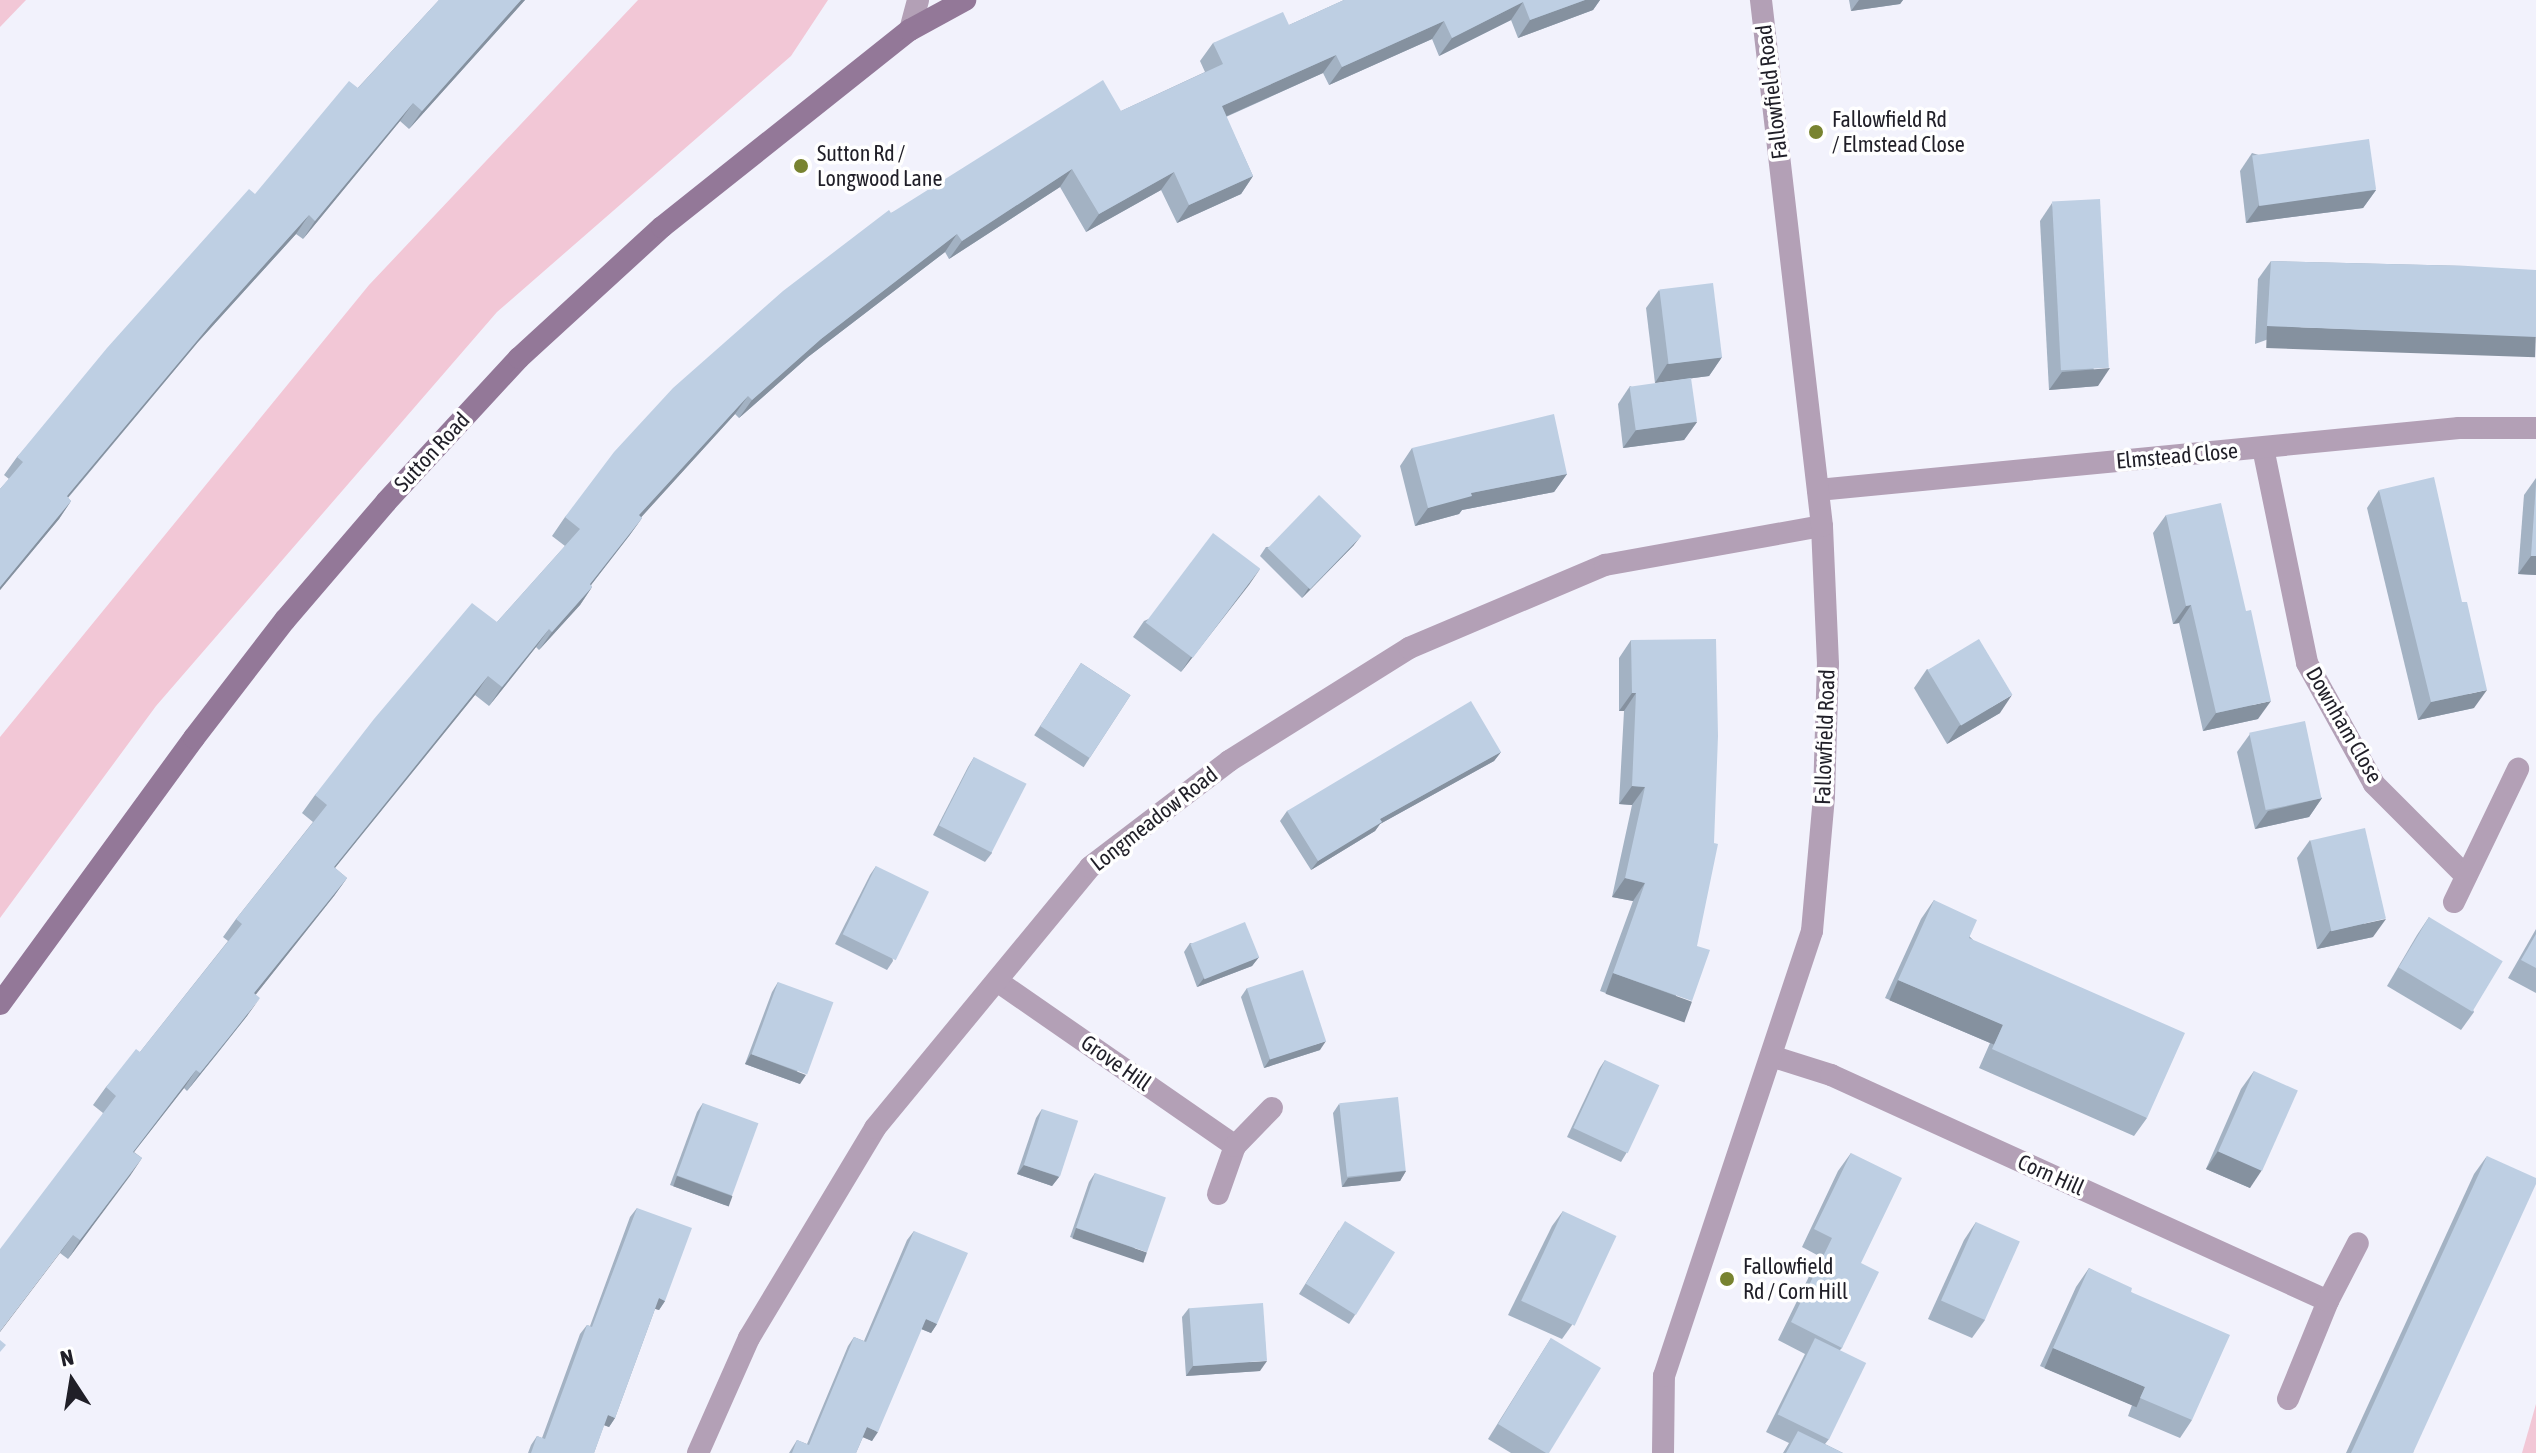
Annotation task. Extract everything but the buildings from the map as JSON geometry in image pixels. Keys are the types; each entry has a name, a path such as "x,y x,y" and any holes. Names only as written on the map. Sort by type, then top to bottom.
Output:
{"main road":[{"name":"Sutton Road","path":"0,1004 194,738 285,620 386,502 519,358 662,227 910,30 965,0"}],"street":[{"path":"910,30 918,0"},
{"name":"Fallowfield Road","path":"1663,1453 1664,1376 1812,931 1824,796 1828,664 1822,526 1761,0"},
{"name":"Elmstead Close","path":"1818,490 2459,428 2536,428"},
{"name":"Downham Close","path":"2263,448 2307,663 2374,784 2466,876"},
{"name":"Longmeadow Road","path":"698,1453 749,1338 875,1128 1090,867 1229,761 1409,648 1605,565 1822,526"},
{"path":"2454,902 2518,769"},
{"name":"Grove Hill","path":"997,981 1235,1146"},
{"name":"Corn Hill","path":"1771,1056 1831,1075 2328,1301"},
{"path":"1218,1194 1235,1146 1272,1108"},
{"path":"2288,1399 2328,1301 2358,1243"}],"shaded area":[{"path":"0,0 26,0 0,27"},
{"path":"638,0 828,0 791,56 497,312 156,706 0,918 0,737 369,285"},
{"path":"2536,1404 2536,1453 2522,1453"}],"place":[{"name":"Fallowfield Rd / Elmstead Close","path":"1816,132"},
{"name":"Sutton Rd / Longwood Lane","path":"801,166"},
{"name":"Fallowfield Rd / Corn Hill","path":"1727,1279"}]}
